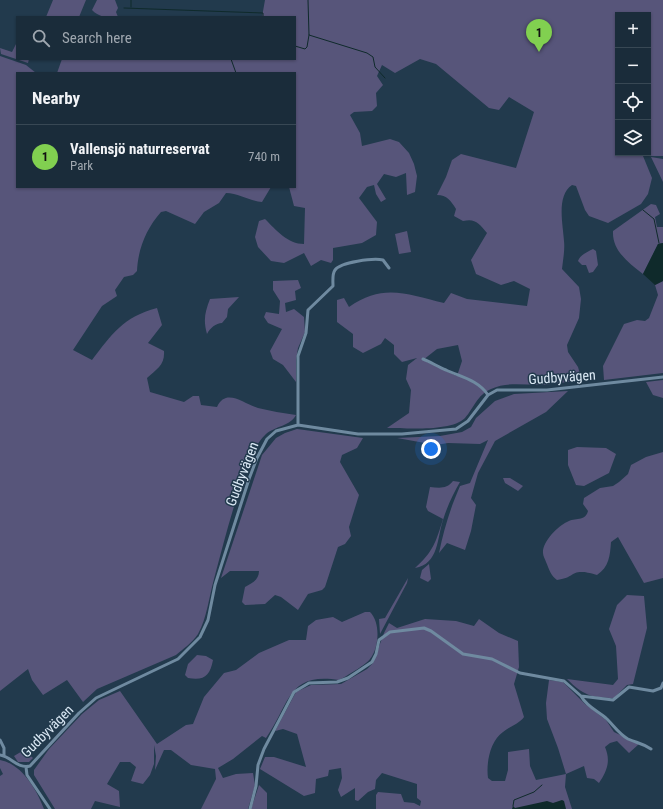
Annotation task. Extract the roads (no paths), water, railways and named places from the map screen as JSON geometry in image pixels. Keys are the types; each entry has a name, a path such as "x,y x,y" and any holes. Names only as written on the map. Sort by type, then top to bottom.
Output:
{"street":[{"path":"298,425 298,356 306,333 306,313 333,286 333,274 337,268 364,260 375,259 383,260 389,268"},
{"path":"423,359 445,370 470,379 485,390 488,395"},
{"name":"Gudbyvägen","path":"26,767 35,762 76,716 96,698 178,659 200,637 208,620 215,585 257,458 267,439 276,431 298,425 358,434 402,434 456,429 468,421 488,395 497,390 547,390 663,377"},
{"path":"250,809 256,786 258,765 264,749 294,692 309,683 337,682 348,678 372,662 376,654 379,640 390,632 424,628 432,631 464,654 492,658 520,673 564,681 581,696 584,702 608,720 617,731 628,739 640,741 651,749"},
{"path":"581,696 613,700 629,687 653,690 661,688 663,683"},
{"path":"0,740 4,748 4,756"},
{"path":"0,755 4,756 18,766 26,767 27,775 50,809"}],"waterway":[{"path":"131,0 131,7"},
{"path":"308,0 309,35 367,53 373,57 375,67 385,78"},
{"path":"124,8 263,13 263,16"},
{"path":"296,46 305,49 307,47 309,35"},
{"path":"231,60 236,72"},
{"path":"643,210 654,219 659,243"},
{"path":"513,806 514,800 534,792 542,785"}],"place":[{"name":"Vallensjö naturreservat","path":"539,52"}]}
